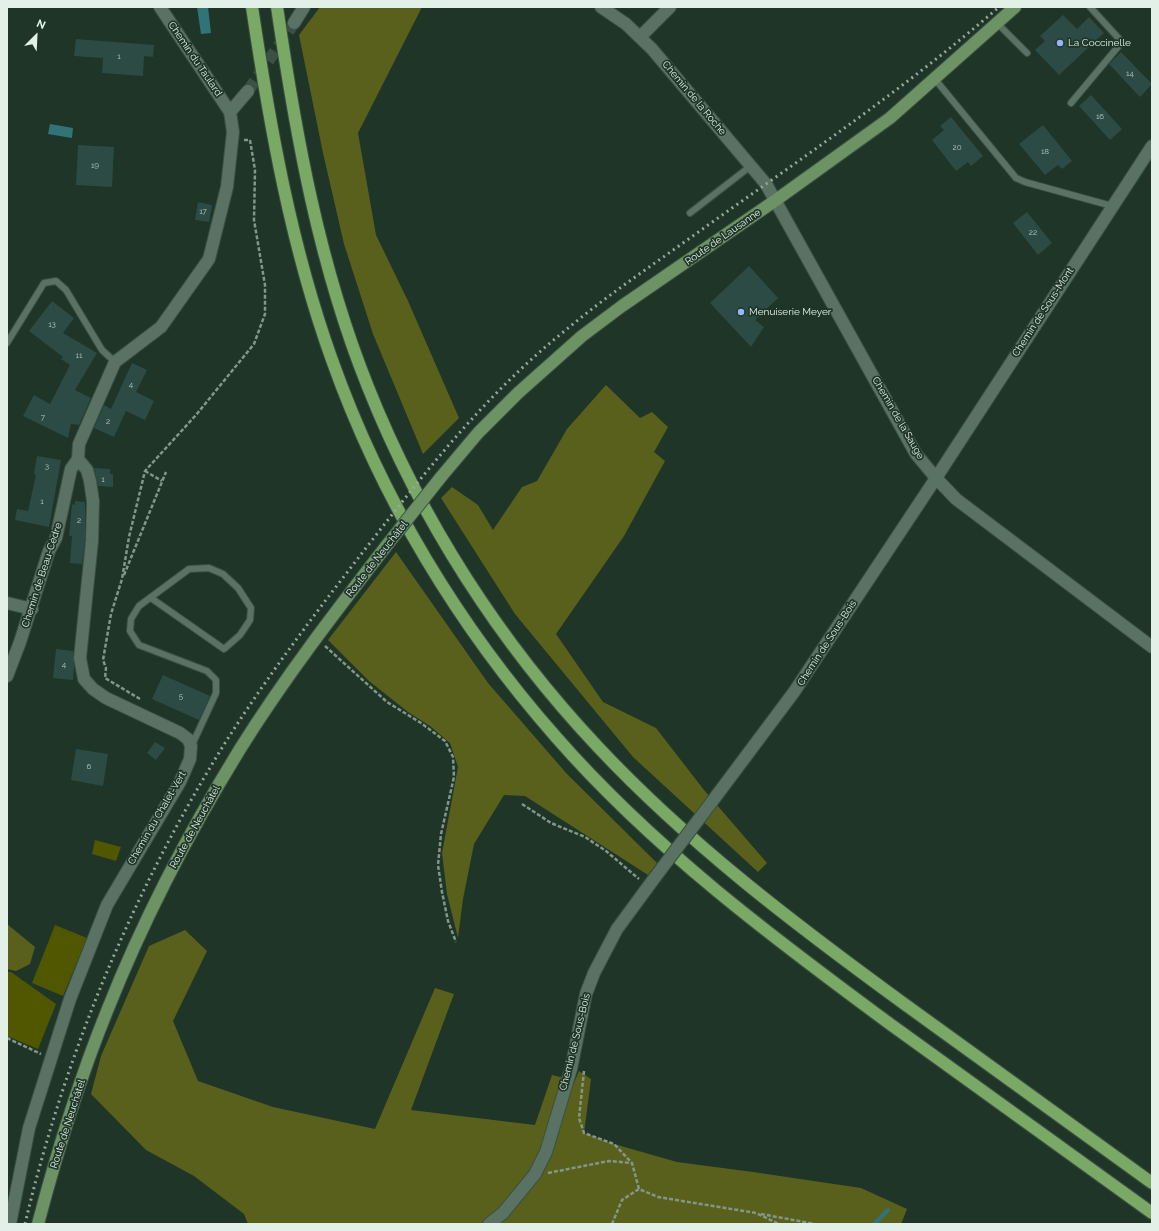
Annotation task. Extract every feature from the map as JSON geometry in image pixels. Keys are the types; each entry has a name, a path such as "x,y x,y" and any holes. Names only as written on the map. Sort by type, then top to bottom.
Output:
{"highway":[{"path":"252,7 273,135 287,207 310,294 333,363 361,433 409,530 446,592 491,657 532,709 581,765 632,815 696,874 750,918 836,984 1152,1213"},
{"path":"277,7 297,130 311,202 333,287 355,353 382,421 430,516 466,578 506,637 598,748 652,801 736,875 857,969 1152,1183"}],"main road":[{"name":"Route de Lausanne","path":"441,477 478,434 518,393 582,336 622,306 776,200 890,118 1015,7"},
{"name":"Route de Neuchâtel","path":"38,1224 64,1134 107,1010 161,891 183,848 229,766 269,704 316,638 441,477"}],"street":[{"name":"Chemin du Taulard","path":"160,7 230,112"},
{"path":"294,23 304,7"},
{"name":"Chemin de la Roche","path":"601,7 640,37 652,49 752,165 764,180 776,200"},
{"path":"640,37 670,7"},
{"path":"116,362 161,327 210,259 227,187 233,132 230,112 248,91"},
{"name":"Chemin de Sous-Mont","path":"936,478 1152,146"},
{"name":"Chemin de la Sauge","path":"776,200 916,454 936,478 956,499 1152,647"},
{"name":"Chemin de Beau-Cèdre","path":"7,676 32,609 49,551 56,538 71,469 78,460 80,444 116,362"},
{"path":"78,460 87,470 93,501 91,549 80,658 84,679 93,689 106,698 180,733 188,739 191,746"},
{"name":"Chemin de Sous-Bois","path":"489,1224 503,1213 535,1174 546,1152 568,1077 586,994 594,973 617,929 794,692 936,478"},
{"path":"7,603 32,609"},
{"name":"Chemin du Chalet-Vert","path":"10,1224 29,1128 70,999 108,905 180,782 190,759 191,746"}],"lane":[{"path":"1071,103 1122,42 1090,7"},
{"path":"997,23 1027,53"},
{"path":"934,78 1016,178 1025,182 1112,206"},
{"path":"690,213 752,165"},
{"path":"7,343 44,283 56,280 66,290 102,350 116,362"},
{"path":"151,598 224,648 240,635 250,620 251,608 238,588 223,574 209,568 189,569 139,606 131,619 130,631 139,645 207,671 216,680 216,693 191,746"}],"path":[{"path":"122,579 129,537 145,471 196,415 254,344 265,314 265,285 254,220 255,170 250,140"},
{"path":"145,471 162,481"},
{"path":"146,702 105,678 106,668 103,660 111,614 122,579 166,472"},
{"path":"316,638 387,702 421,723 445,741 453,757 454,777 441,834 438,865 448,921 456,942"},
{"path":"522,804 551,823 585,837 650,884"},
{"path":"7,1038 51,1058"},
{"path":"585,1064 579,1118 584,1133 614,1144 632,1163 639,1189"},
{"path":"535,1174 542,1174 609,1161 632,1163"},
{"path":"639,1189 658,1197 815,1224"},
{"path":"612,1224 622,1200 639,1189"},
{"path":"756,1213 779,1224"}],"green space":[{"path":"320,7 422,7 358,133 376,235 408,301 459,418 423,454 373,334 344,244 323,153 299,35"},
{"path":"606,385 640,418 652,412 668,427 654,452 665,461 624,536 556,634 603,702 656,728 704,790 767,863 758,872 633,757 515,614 441,498 452,487 478,505 493,530 522,487 537,481 567,429"},
{"path":"396,552 488,683 567,774 657,863 648,875 525,796 504,795 474,844 463,899 458,938 447,894 442,853 458,767 450,743 430,726 408,712 369,681 328,640"},
{"path":"95,840 121,847 116,861 92,854"},
{"path":"7,924 35,947 30,964 16,971 7,969"},
{"path":"55,925 87,938 63,996 32,983"},
{"path":"185,930 207,951 173,1021 198,1081 273,1107 375,1129 435,988 454,994 411,1110 535,1125 552,1075 564,1078 559,1119 579,1071 591,1079 584,1133 614,1144 677,1162 861,1188 907,1209 901,1224 248,1224 244,1214 194,1176 146,1150 91,1094 101,1056 149,946"},
{"path":"7,972 11,972 56,1004 38,1049 7,1036"}],"water":[{"path":"197,7 208,7 211,33 201,34"},
{"path":"50,124 73,128 72,138 48,134"}],"building":[{"path":"1063,15 1077,29 1089,17 1104,33 1059,75 1035,50 1045,41 1040,36"},
{"path":"76,39 154,45 153,57 144,56 143,76 102,73 103,58 74,56"},
{"path":"1121,52 1152,84 1140,97 1109,64"},
{"path":"1091,95 1122,129 1110,140 1079,106"},
{"path":"951,117 983,156 971,166 968,162 956,171 932,140 944,130 940,126"},
{"path":"1043,125 1072,161 1062,169 1058,165 1045,175 1019,144"},
{"path":"78,145 114,147 112,187 76,185"},
{"path":"198,202 212,205 209,222 195,220"},
{"path":"1027,212 1052,243 1038,255 1013,223"},
{"name":"Menuiserie Meyer","path":"749,266 778,298 755,320 764,327 751,347 710,303"},
{"path":"52,301 74,318 63,333 97,353 75,390 91,398 79,425 71,424 68,438 23,416 34,395 50,404 70,365 61,359 63,357 29,331"},
{"path":"132,363 147,370 136,392 154,401 145,420 126,411 114,437 94,428 104,405 111,409"},
{"path":"37,456 61,460 49,527 15,520 17,509 28,511 36,475 34,474"},
{"path":"94,468 110,469 110,474 113,474 113,487 98,486"},
{"path":"75,501 85,502 85,541 82,564 70,563 72,536 69,536 72,504 75,505"},
{"path":"56,649 73,651 73,680 53,678"},
{"path":"163,675 210,696 199,720 152,699"},
{"path":"155,742 165,748 156,760 147,753"},
{"path":"76,749 108,754 103,786 71,780"}],"waterway":[{"path":"874,1224 888,1210"}],"tunnel":[{"path":"248,91 294,23"}],"railway":[{"path":"25,1224 41,1161 60,1098 82,1036 132,915 192,799 225,743 258,693 311,619 436,460 460,432 511,379 538,353 595,306 884,99 961,39 999,7"}],"place":[{"name":"La Coccinelle","path":"1060,43"},
{"name":"Menuiserie Meyer","path":"741,312"}]}
